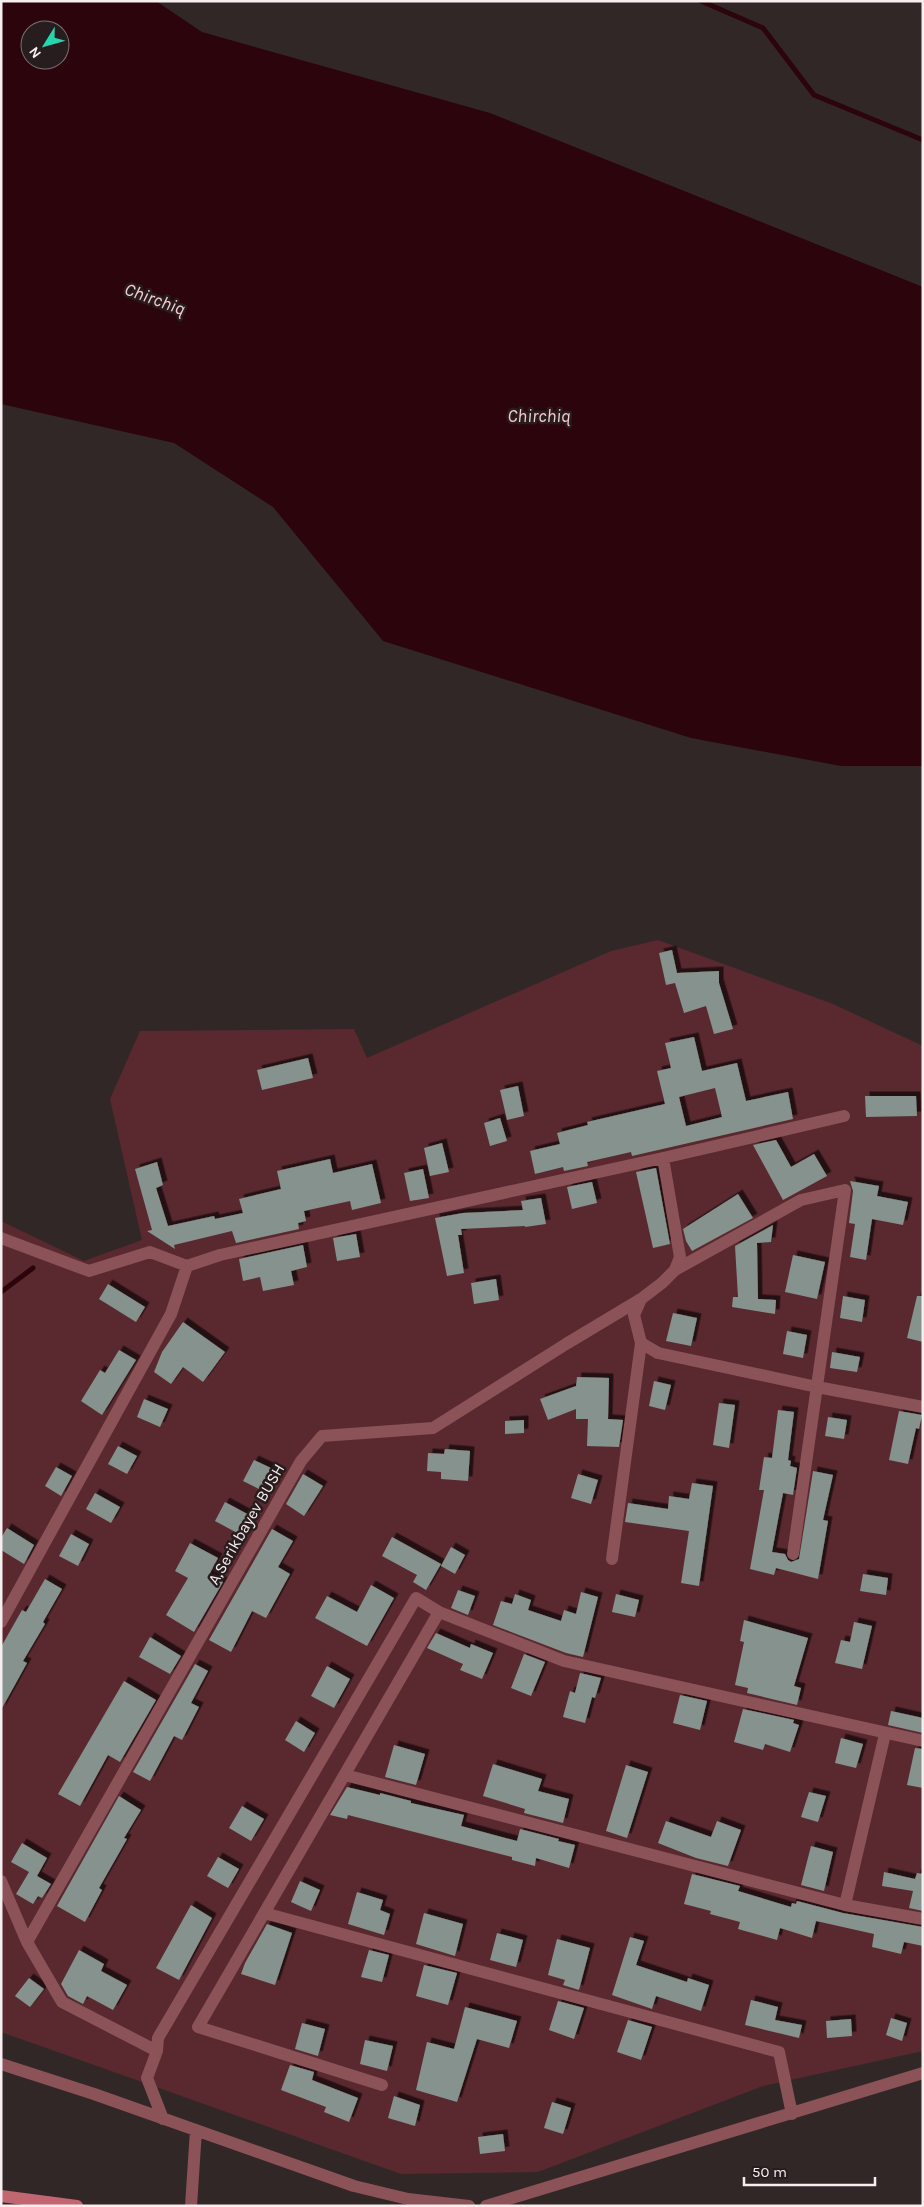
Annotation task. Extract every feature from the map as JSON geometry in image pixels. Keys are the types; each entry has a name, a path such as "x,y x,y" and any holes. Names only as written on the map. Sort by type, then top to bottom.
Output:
{"main road":[{"path":"1,2196 77,2206"}],"street":[{"path":"1,1238 89,1271 150,1252 187,1266 220,1255 663,1158 844,1116"},
{"path":"663,1158 680,1257 675,1270"},
{"name":"A,Serikbayev BUSH","path":"27,1942 300,1461 322,1436 433,1428 641,1299 675,1270 801,1200 845,1190 817,1387"},
{"path":"1,1622 171,1314 187,1266"},
{"path":"612,1559 641,1343 634,1315 641,1299"},
{"path":"641,1343 658,1353 817,1387 923,1407"},
{"path":"793,1554 817,1387"},
{"path":"163,2119 147,2078 157,2051 158,2038 416,1598 439,1612 564,1661 923,1741"},
{"path":"382,2085 198,2027 439,1612"},
{"path":"845,1905 885,1734"},
{"path":"345,1775 845,1905 923,1919"},
{"path":"1,1881 27,1942 62,2002 157,2051"},
{"path":"264,1913 779,2052 792,2114"},
{"path":"1,2064 354,2186 408,2199 469,2206"},
{"path":"486,2206 923,2073"},
{"path":"191,2206 196,2130"}],"shaded area":[{"path":"658,940 833,1004 923,1046 923,2051 763,2086 538,2172 401,2174 1,2032 1,1221 84,1261 142,1240 110,1099 140,1031 354,1029 367,1058 611,951"}],"water":[{"name":"Chirchiq","path":"1,1 156,1 202,32 490,113 923,287 923,766 841,766 691,738 383,641 273,507 174,443 1,404"}],"building":[{"path":"672,950 677,973 719,971 719,983 733,1029 714,1034 706,1006 684,1013 675,983 666,985 659,953"},
{"path":"694,1037 702,1071 737,1063 746,1101 788,1092 793,1119 632,1156 631,1152 587,1162 588,1166 564,1171 563,1167 535,1174 530,1151 560,1144 557,1133 588,1125 587,1122 665,1104 657,1071 671,1068 665,1043","holes":["715,1088 722,1117 686,1126 679,1097"]},
{"path":"308,1058 313,1078 262,1090 257,1070"},
{"path":"518,1086 524,1116 507,1120 500,1090"},
{"path":"865,1096 916,1096 917,1116 866,1117"},
{"path":"500,1118 507,1141 490,1146 484,1123"},
{"path":"776,1140 791,1167 814,1154 827,1176 783,1200 753,1145"},
{"path":"442,1143 449,1172 430,1176 424,1148"},
{"path":"330,1159 333,1173 372,1164 381,1203 352,1210 350,1201 304,1211 306,1221 298,1223 299,1229 236,1243 232,1231 174,1245 175,1249 147,1231 152,1230 135,1169 157,1162 163,1185 156,1188 168,1226 214,1216 215,1219 243,1213 239,1199 281,1189 277,1171"},
{"path":"656,1168 670,1244 653,1248 636,1172"},
{"path":"423,1169 429,1198 410,1201 404,1173"},
{"path":"850,1181 879,1186 877,1196 908,1202 903,1225 872,1219 866,1260 850,1257 855,1224 849,1223 853,1191"},
{"path":"592,1182 597,1203 572,1209 567,1187"},
{"path":"738,1194 753,1218 692,1251 686,1241 683,1229"},
{"path":"541,1198 546,1224 525,1227 461,1229 462,1235 458,1235 464,1273 447,1276 435,1218 463,1213 523,1210 521,1201"},
{"path":"773,1225 771,1242 757,1243 758,1299 776,1300 775,1314 732,1307 733,1297 738,1297 735,1246"},
{"path":"356,1234 360,1257 337,1261 333,1238"},
{"path":"303,1245 307,1267 291,1271 294,1285 263,1291 260,1277 243,1281 239,1259"},
{"path":"793,1255 825,1262 817,1299 785,1292"},
{"path":"496,1279 499,1300 474,1304 471,1283"},
{"path":"108,1284 145,1307 136,1322 99,1299"},
{"path":"843,1296 865,1300 862,1322 840,1318"},
{"path":"917,1296 923,1296 923,1342 907,1338"},
{"path":"673,1313 697,1318 691,1346 666,1341"},
{"path":"183,1322 225,1352 203,1382 183,1367 171,1384 154,1372 162,1352"},
{"path":"787,1331 807,1335 803,1358 783,1354"},
{"path":"119,1350 136,1360 102,1415 81,1401 100,1370 105,1373"},
{"path":"832,1352 860,1357 857,1372 830,1368"},
{"path":"577,1377 609,1378 608,1419 623,1420 619,1447 587,1446 588,1419 576,1419 576,1409 548,1420 540,1399 576,1386"},
{"path":"654,1381 671,1385 665,1410 649,1406"},
{"path":"144,1399 168,1409 160,1427 137,1417"},
{"path":"719,1403 735,1405 729,1448 713,1445"},
{"path":"778,1410 794,1412 788,1460 791,1461 790,1466 797,1468 793,1495 783,1493 772,1552 785,1554 791,1562 799,1559 813,1471 833,1475 823,1520 828,1521 818,1579 776,1568 774,1575 750,1569 764,1490 759,1490 764,1457 772,1458"},
{"path":"899,1411 922,1415 919,1429 916,1428 908,1464 889,1460"},
{"path":"828,1417 847,1420 844,1439 825,1436"},
{"path":"524,1420 524,1433 505,1434 505,1421"},
{"path":"118,1446 137,1456 127,1474 108,1464"},
{"path":"445,1449 470,1451 468,1481 441,1479 441,1472 427,1471 428,1453 444,1454"},
{"path":"254,1460 273,1469 263,1491 243,1481"},
{"path":"56,1467 72,1476 61,1496 45,1486"},
{"path":"303,1474 323,1486 304,1516 286,1504"},
{"path":"578,1474 598,1480 591,1504 571,1498"},
{"path":"692,1483 713,1486 699,1586 681,1583 689,1531 625,1522 628,1503 668,1509 669,1496 689,1499"},
{"path":"95,1493 120,1507 111,1523 86,1509"},
{"path":"225,1502 251,1516 241,1535 215,1521"},
{"path":"7,1528 34,1545 24,1564 1,1550 1,1538"},
{"path":"272,1529 293,1541 278,1567 290,1574 266,1618 252,1611 231,1652 209,1640"},
{"path":"71,1534 89,1544 78,1566 59,1556"},
{"path":"392,1537 441,1564 426,1590 413,1582 417,1575 382,1556"},
{"path":"190,1543 218,1558 209,1575 223,1582 194,1632 166,1615 188,1578 175,1571"},
{"path":"451,1547 465,1555 455,1574 441,1566"},
{"path":"863,1574 888,1578 886,1595 860,1591"},
{"path":"45,1579 62,1589 43,1622 45,1624 23,1661 27,1663 1,1710 1,1647 22,1610 26,1612"},
{"path":"371,1585 394,1598 367,1646 315,1618 327,1596 357,1612"},
{"path":"458,1590 475,1596 468,1615 451,1608"},
{"path":"581,1592 598,1597 583,1657 566,1653 493,1625 501,1601 512,1604 515,1594 531,1600 528,1610 561,1621 564,1610 576,1614"},
{"path":"616,1594 639,1600 635,1617 612,1612"},
{"path":"744,1620 808,1638 794,1686 801,1688 797,1705 747,1693 748,1688 735,1685 744,1642 740,1641"},
{"path":"854,1622 872,1626 862,1669 835,1663 841,1640 850,1642"},
{"path":"436,1633 470,1648 471,1644 493,1653 482,1679 460,1670 463,1664 427,1648"},
{"path":"150,1637 181,1656 170,1674 139,1657"},
{"path":"524,1654 545,1662 531,1696 511,1688"},
{"path":"195,1664 208,1671 191,1703 199,1707 182,1740 174,1736 150,1781 133,1772"},
{"path":"327,1666 350,1679 334,1708 311,1696"},
{"path":"580,1673 601,1678 595,1698 592,1697 585,1723 563,1717 570,1691 575,1693"},
{"path":"124,1681 156,1700 120,1762 108,1755 80,1806 58,1794"},
{"path":"680,1695 707,1701 700,1730 673,1723"},
{"path":"743,1709 794,1720 793,1723 799,1725 790,1752 765,1744 763,1750 734,1742"},
{"path":"891,1711 923,1718 923,1733 888,1725"},
{"path":"296,1721 315,1733 304,1752 285,1740"},
{"path":"841,1738 863,1744 856,1768 835,1763"},
{"path":"394,1745 425,1754 416,1785 385,1777"},
{"path":"915,1748 923,1749 923,1788 907,1785"},
{"path":"493,1764 542,1779 538,1791 569,1799 563,1823 524,1813 525,1809 483,1796"},
{"path":"626,1765 648,1772 627,1838 606,1831"},
{"path":"347,1787 380,1795 380,1793 411,1801 411,1803 464,1815 461,1826 517,1841 520,1829 559,1839 558,1841 575,1845 569,1868 536,1858 535,1866 512,1860 512,1857 348,1815 347,1819 330,1815"},
{"path":"809,1792 826,1796 818,1822 801,1817"},
{"path":"119,1796 141,1810 124,1838 127,1839 99,1888 102,1890 85,1922 57,1906"},
{"path":"242,1806 264,1819 251,1841 229,1828"},
{"path":"666,1821 711,1837 717,1821 741,1830 728,1866 696,1858 658,1843"},
{"path":"22,1843 47,1858 37,1876 51,1884 42,1898 38,1896 33,1904 16,1894 29,1872 11,1862"},
{"path":"811,1846 833,1852 824,1891 801,1885"},
{"path":"218,1857 239,1869 228,1888 207,1876"},
{"path":"884,1872 915,1879 917,1873 923,1874 923,1911 909,1908 913,1891 882,1886"},
{"path":"692,1874 740,1886 738,1891 791,1907 792,1903 796,1904 797,1901 843,1913 923,1927 923,1946 904,1942 901,1954 872,1947 874,1934 816,1921 812,1938 780,1928 777,1940 738,1929 740,1922 710,1914 711,1911 684,1904"},
{"path":"300,1881 320,1890 311,1911 291,1902"},
{"path":"357,1892 383,1900 380,1910 390,1914 384,1935 348,1924"},
{"path":"191,1905 212,1918 179,1980 156,1968"},
{"path":"424,1913 463,1924 455,1956 416,1944"},
{"path":"267,1924 292,1933 275,1985 241,1974 245,1963"},
{"path":"497,1933 523,1940 516,1967 490,1960"},
{"path":"630,1937 644,1941 636,1965 687,1982 688,1978 709,1985 701,2011 656,1996 652,2009 612,1995"},
{"path":"557,1939 590,1948 579,1990 563,1985 565,1980 548,1975"},
{"path":"79,1950 104,1964 101,1971 127,1985 113,2010 87,1996 83,2004 68,1996 61,1984"},
{"path":"369,1950 389,1955 382,1982 361,1977"},
{"path":"424,1965 457,1973 448,2005 416,1996"},
{"path":"29,1978 44,1989 30,2007 15,1996"},
{"path":"751,2000 778,2007 775,2020 802,2025 799,2038 745,2025"},
{"path":"558,2001 584,2008 574,2039 549,2030"},
{"path":"465,2007 517,2021 509,2048 477,2039 457,2102 416,2090 427,2042 454,2049"},
{"path":"891,2018 907,2023 902,2041 886,2035"},
{"path":"851,2019 852,2036 827,2038 826,2021"},
{"path":"628,2020 652,2027 641,2060 617,2052"},
{"path":"302,2023 325,2029 318,2056 295,2049"},
{"path":"365,2040 393,2046 387,2071 360,2064"},
{"path":"290,2065 314,2072 312,2080 358,2098 349,2122 324,2112 326,2107 281,2090"},
{"path":"394,2096 420,2105 415,2126 388,2118"},
{"path":"552,2102 571,2108 563,2134 544,2128"},
{"path":"503,2134 505,2151 480,2154 478,2137"}],"waterway":[{"path":"701,1 763,28 814,95 923,140"},
{"path":"1,1292 33,1268"}]}
